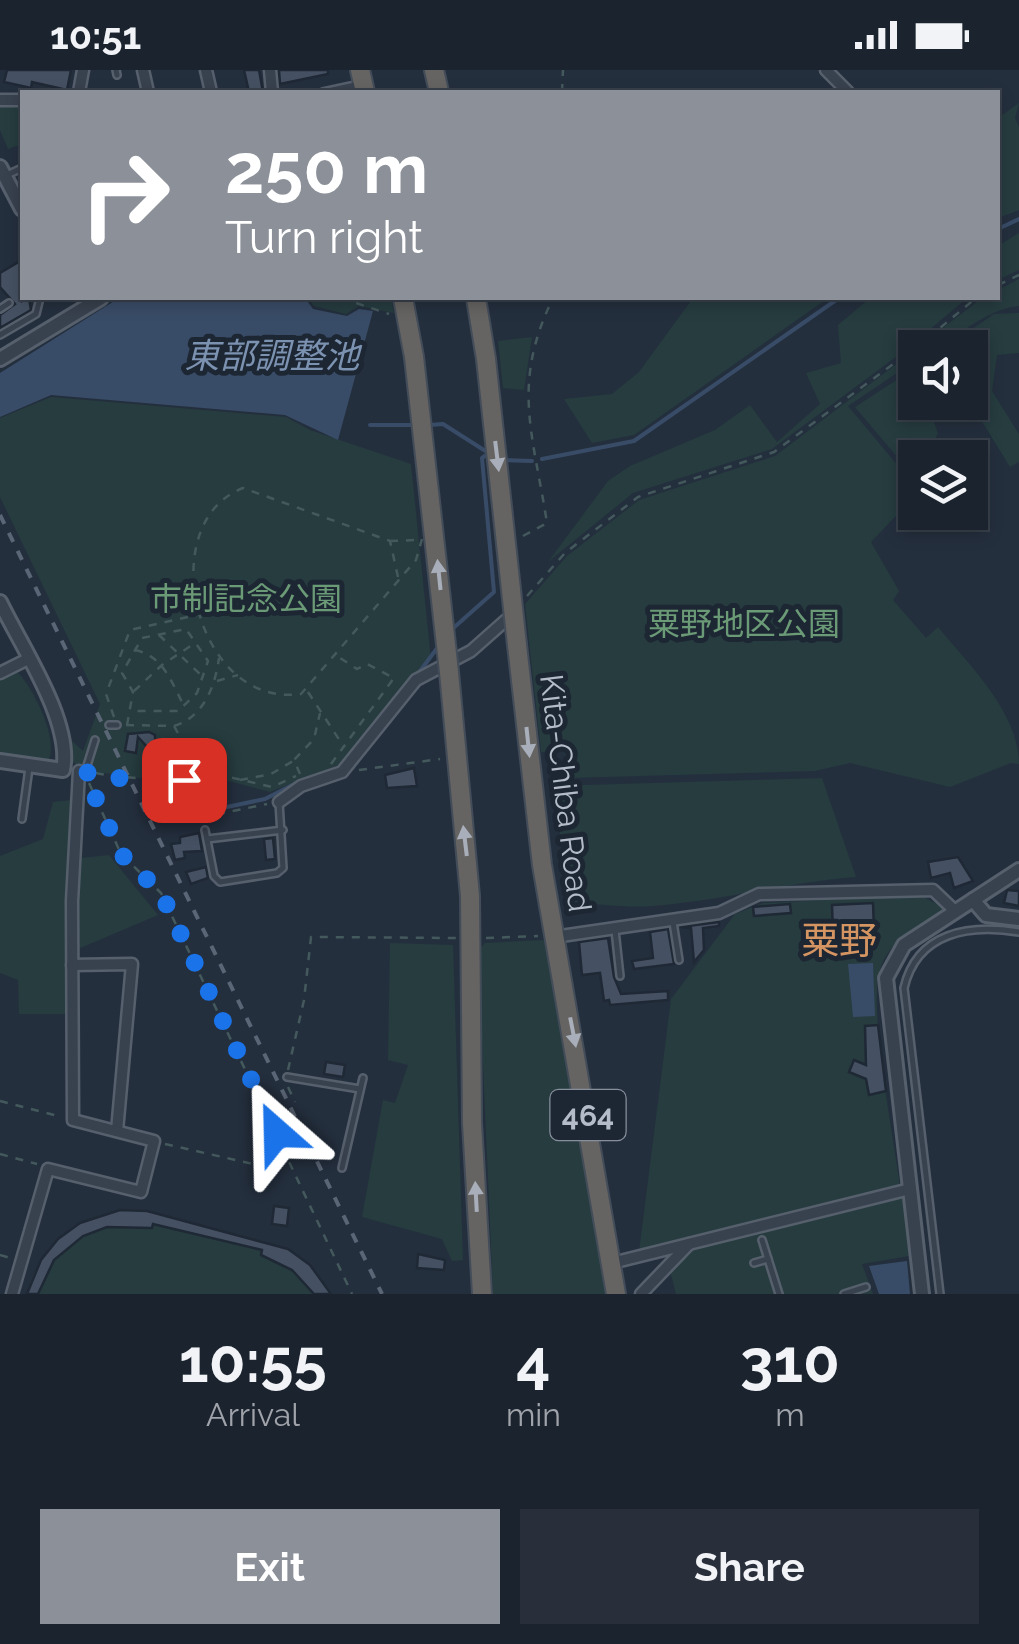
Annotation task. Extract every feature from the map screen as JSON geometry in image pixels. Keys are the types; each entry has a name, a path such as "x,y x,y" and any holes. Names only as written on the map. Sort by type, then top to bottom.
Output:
{"highway":[{"path":"403,300 414,357 457,757 470,938 472,1124 482,1294"},
{"name":"Kita-Chiba Road","path":"476,300 554,937 616,1294"}],"street":[{"path":"826,70 846,90"},
{"path":"2,172 20,204"},
{"path":"0,359 46,331 80,303"},
{"path":"0,602 60,726 64,770"},
{"path":"279,802 301,786 342,772 416,680 471,651 506,620"},
{"path":"0,672 28,659"},
{"path":"0,761 82,771 72,965 73,1120 154,1141 142,1192 48,1169 12,1294"},
{"path":"922,1294 886,978 904,946 1019,870"},
{"path":"554,937 718,913 770,893 932,890 954,910"},
{"path":"973,900 986,915 1019,920"},
{"path":"72,965 132,964 118,1131"},
{"path":"612,1263 910,1188"},
{"path":"641,1294 689,1244"}],"lane":[{"path":"83,71 95,70"},
{"path":"331,90 363,82"},
{"path":"40,300 36,314 46,331"},
{"path":"2,333 36,314"},
{"path":"82,771 96,740"},
{"path":"22,819 30,765"},
{"path":"205,830 214,876 220,882 276,873 283,868 279,802"},
{"path":"207,839 283,830"},
{"path":"673,919 679,960"},
{"path":"940,1294 904,1015 906,977 909,966 926,948 957,932 981,926 1019,932"},
{"path":"614,928 620,976"},
{"path":"287,1077 360,1089"},
{"path":"342,1168 363,1078"},
{"path":"762,1240 778,1294"},
{"path":"754,1263 768,1260"},
{"path":"844,1294 866,1287"}],"path":[{"path":"347,300 396,316"},
{"path":"523,536 548,523 526,394 531,349 552,300"},
{"path":"937,330 974,300"},
{"path":"506,620 565,553 638,497 774,452 898,361"},
{"path":"243,488 390,541 421,540 416,560 307,690 284,694 240,675 219,656 197,615 193,583 198,544 225,498 243,488"},
{"path":"390,541 398,577"},
{"path":"197,615 130,630 106,694 113,725 174,726 196,713 216,681 219,656"},
{"path":"127,725 133,692 122,672 134,650 142,638 186,629 208,661 205,679 178,712 132,711"},
{"path":"158,634 205,679"},
{"path":"133,692 162,664 196,643"},
{"path":"134,650 148,652 162,664 184,706"},
{"path":"319,770 332,763 394,678 367,664 357,669 336,655"},
{"path":"216,681 240,675"},
{"path":"307,690 344,747"},
{"path":"237,780 271,774 294,760 314,739 320,713"},
{"path":"174,726 186,748 237,780 272,787 310,772"},
{"path":"342,772 457,757"},
{"path":"294,760 300,774"},
{"path":"82,771 137,781 184,780 194,788 204,817 279,802"},
{"path":"82,771 121,854 161,893 352,1294"},
{"path":"296,1102 287,1077 304,1000 311,937 554,937"},
{"path":"0,1101 73,1120"},
{"path":"154,1141 262,1166 274,1125 281,1117"},
{"path":"0,1154 48,1169"}],"green space":[{"path":"1019,103 1015,118 1019,127 1019,210 1000,217 1000,117"},
{"path":"0,104 20,104 20,145 8,149 0,130"},
{"path":"1019,233 1019,270 1000,279 1000,245"},
{"path":"1019,279 1019,306 990,315 964,330 940,330 979,300 1000,300 1000,289"},
{"path":"310,300 391,300 394,313 359,306 346,314 314,306"},
{"path":"692,300 825,300 634,435 592,443 564,399 612,394 639,372"},
{"path":"868,300 965,300 929,330 898,330 898,355 772,449 633,493 548,562 608,481 630,466 715,430 750,405 777,442 820,404 806,373 841,363 838,325"},
{"path":"1019,313 1019,353 997,355 992,391 1019,434 1019,462 1010,467 981,420 988,420 988,330 971,330 994,314"},
{"path":"532,337 524,390 503,388 498,341"},
{"name":"粟野地区公園","path":"898,363 898,372 848,406 898,466 898,514 871,542 899,591 893,600 926,638 938,627 1002,709 1017,745 1019,764 1011,763 950,787 850,763 815,771 570,778 564,751 541,752 525,604 567,556 639,500 775,456"},
{"path":"898,379 898,420 933,420 938,433 935,440 898,440 898,458 855,407"},
{"name":"市制記念公園","path":"51,397 286,417 310,430 411,464 431,660 341,764 270,792 202,774 138,778 90,771 70,761 69,738 83,751 100,704 0,497 0,418"},
{"path":"15,670 42,713 50,740 48,761 0,754 0,678"},
{"path":"822,778 856,877 653,906 575,903 550,786"},
{"path":"71,800 71,859 109,855 158,915 78,949 70,1014 19,1014 18,980 0,973 0,856 43,839 53,802"},
{"path":"920,895 946,909 890,950 880,970 877,989 879,1044 900,1186 639,1252 671,999 735,914 763,903"},
{"path":"543,940 549,945 610,1294 493,1294 478,950 485,943"},
{"path":"390,943 453,945 463,1260 452,1261 442,1239 362,1217 383,1100 395,1103 408,1065 388,1060"},
{"path":"903,1195 909,1256 862,1264 873,1294 676,1294 670,1271 695,1247"},
{"path":"133,1209 288,1249 310,1265 331,1294 27,1294 41,1260 65,1234 97,1216"}],"water":[{"name":"東部調整池","path":"116,300 306,300 313,309 347,316 359,309 373,311 338,440 285,415 51,395 0,417 0,373"},
{"path":"873,963 875,1016 853,1017 848,964"},
{"path":"907,1261 910,1294 879,1294 869,1266"}],"building":[{"path":"7,70 71,70 67,90 32,82 31,88 4,82"},
{"path":"244,70 259,70 263,90 249,90"},
{"path":"279,70 328,70 328,74 280,84"},
{"path":"20,261 20,300 29,300 31,310 0,328 0,315 15,304 0,287 0,273"},
{"path":"128,734 155,735 155,747 149,749 138,737 136,753 125,751"},
{"path":"414,768 417,786 387,788 385,775"},
{"path":"199,833 202,851 184,852 185,858 175,860 171,844 180,843 180,837"},
{"path":"273,838 275,859 266,860 264,839"},
{"path":"958,857 973,881 954,888 950,873 931,878 928,862"},
{"path":"206,867 208,878 191,884 186,872"},
{"path":"1007,890 1019,891 1019,906 1004,903"},
{"path":"873,903 874,930 833,931 832,905"},
{"path":"790,904 791,913 754,916 753,907"},
{"path":"719,922 719,926 703,928 704,950 694,962 691,928 680,927"},
{"path":"668,929 674,964 634,969 632,961 653,958 650,932"},
{"path":"608,938 621,994 668,991 668,1000 610,1005 609,1000 604,1001 600,973 582,975 579,942"},
{"path":"878,1025 886,1091 869,1095 866,1079 849,1072 854,1060 866,1065 865,1026"},
{"path":"326,1062 345,1065 343,1077 324,1074"},
{"path":"274,1206 289,1208 287,1226 272,1224"},
{"path":"120,1210 147,1211 288,1249 310,1265 331,1294 314,1294 292,1270 261,1255 262,1250 153,1224 152,1228 107,1227 83,1236 54,1260 38,1294 27,1294 41,1260 58,1239 80,1223"},
{"path":"418,1254 445,1260 444,1270 417,1268"}],"waterway":[{"path":"1000,228 1019,219"},
{"path":"542,459 634,441 836,300"},
{"path":"429,425 443,424 487,452"},
{"path":"370,425 415,425"},
{"path":"450,631 494,592 482,458 489,453"},
{"path":"504,460 532,461"},
{"path":"417,675 438,647"},
{"path":"199,785 208,811 265,799 300,781"}],"railway":[{"path":"0,515 382,1294"}],"district":[{"name":"粟野","path":"839,940"}],"route":[{"path":"184,780 137,781 84,772 121,854 161,893 277,1133"}]}
